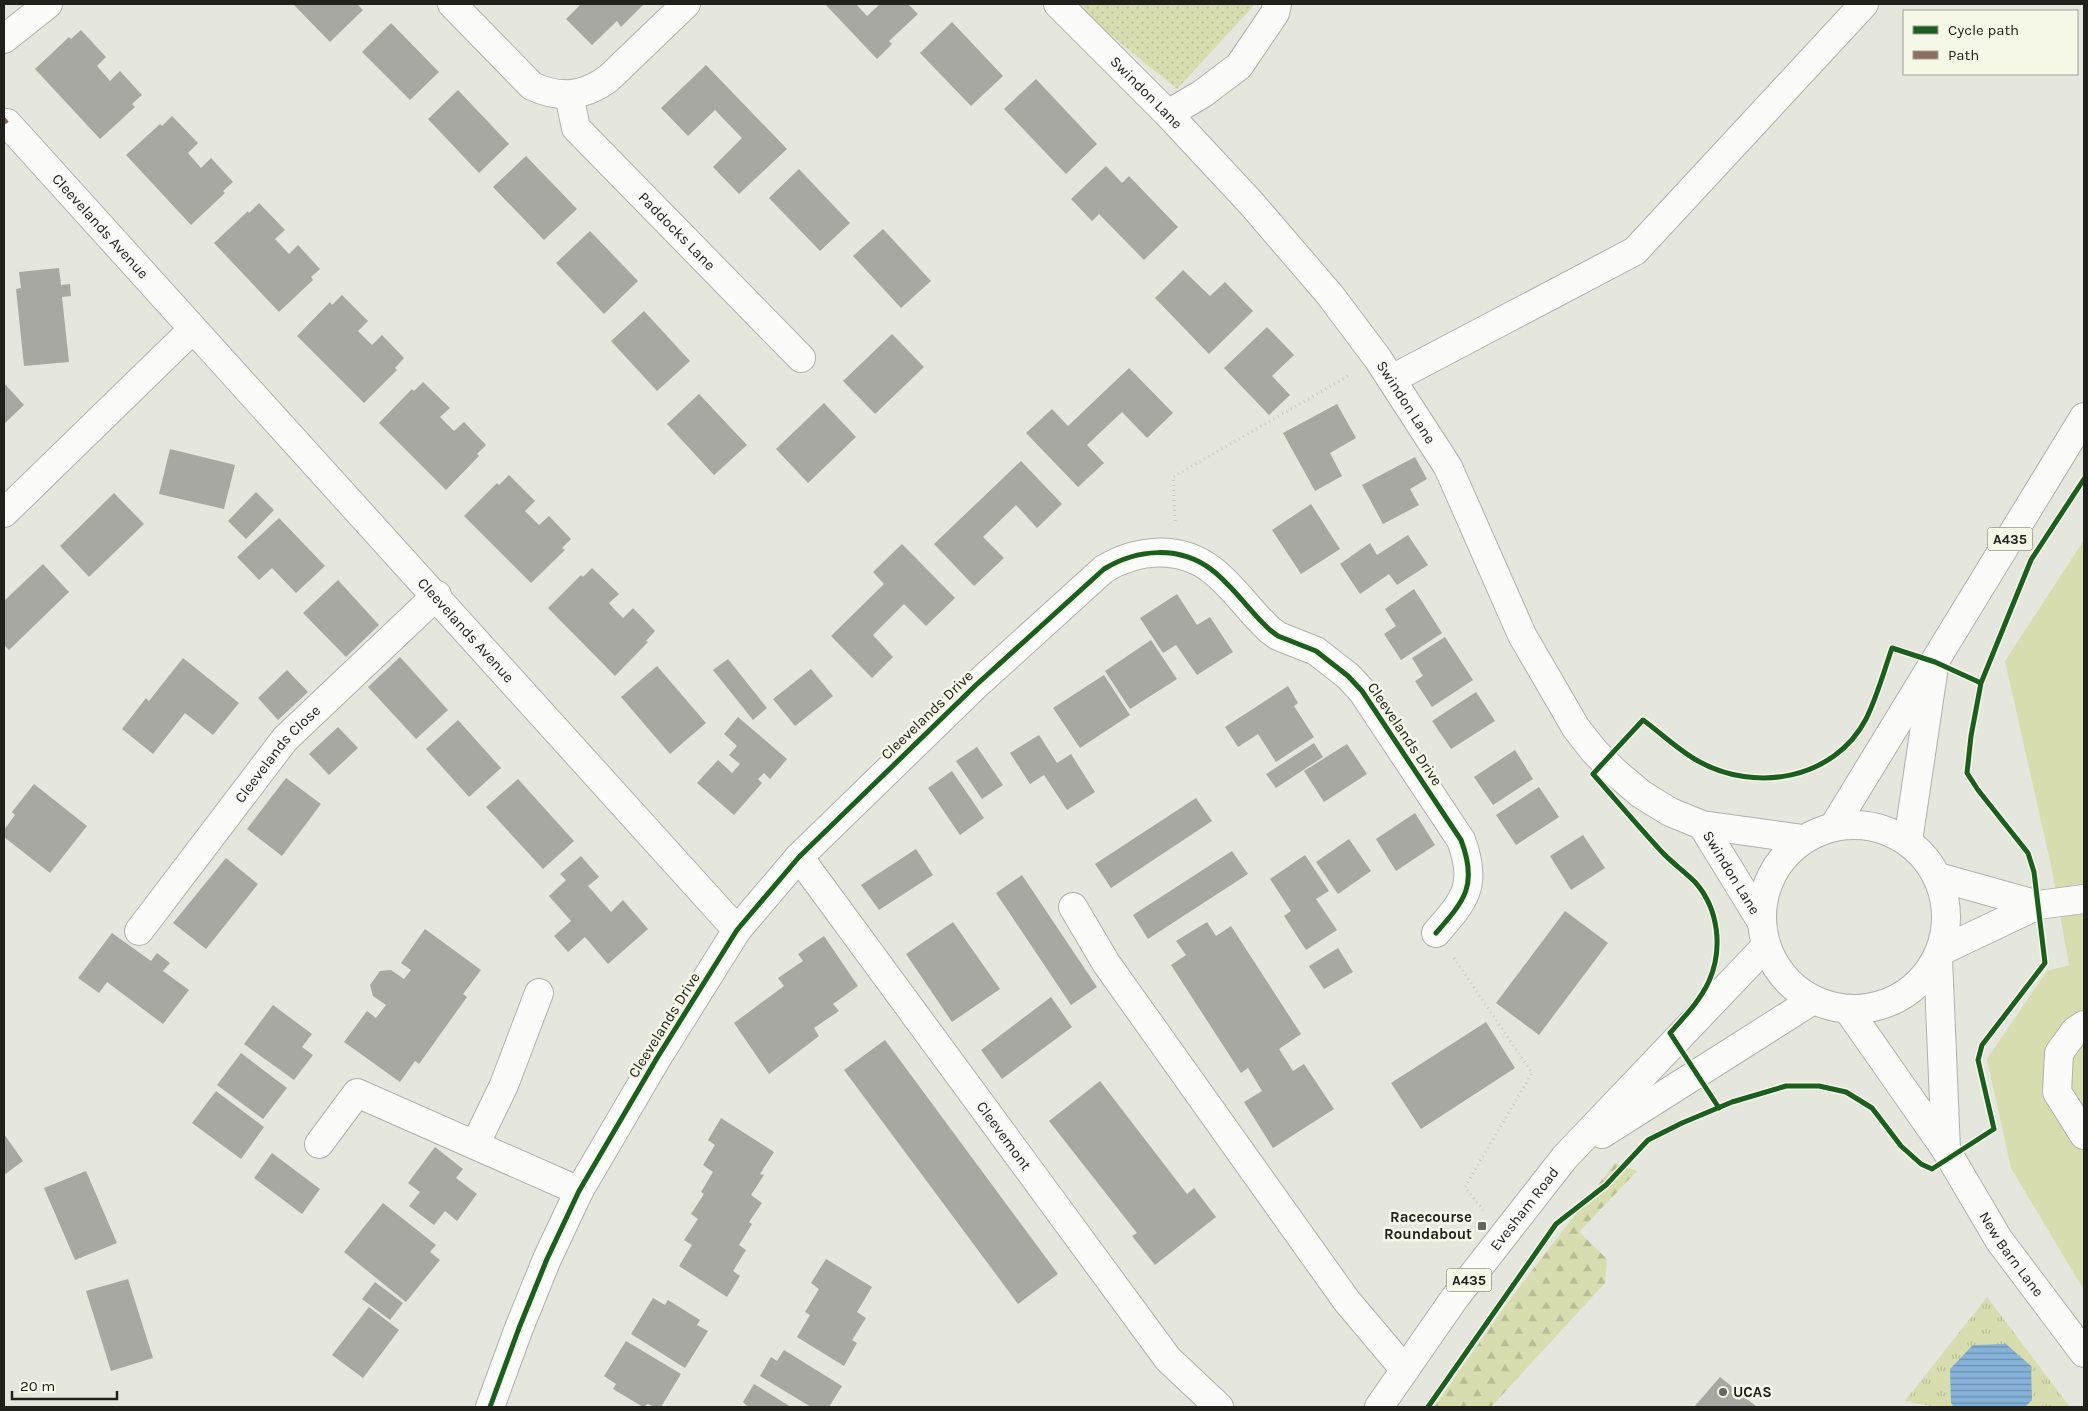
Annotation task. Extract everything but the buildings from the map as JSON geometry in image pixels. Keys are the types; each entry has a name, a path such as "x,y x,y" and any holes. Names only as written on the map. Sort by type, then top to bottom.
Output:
{"street":[{"path":"4,39 48,4"},
{"path":"452,4 532,86 543,92 570,96 597,87 609,78 686,4"},
{"name":"Swindon Lane","path":"1058,4 1168,114 1251,203 1330,295 1385,369 1448,467 1522,635 1576,728 1615,772 1641,794 1670,812 1702,825 1803,839"},
{"path":"1168,114 1202,94 1239,66 1275,13 1277,4"},
{"path":"1385,369 1635,251 1864,4"},
{"name":"Paddocks Lane","path":"570,96 576,128 801,358"},
{"name":"Cleevelands Avenue","path":"7,123 192,330 437,595 737,930"},
{"path":"4,513 192,330"},
{"name":"A435","path":"1834,826 2084,417"},
{"name":"Cleevelands Drive","path":"490,1407 543,1268 579,1192 657,1058 737,930 798,857 975,686 1104,568 1120,559 1158,552 1177,554 1195,560 1211,570 1270,630 1278,636 1316,651 1333,662 1362,691 1462,840 1468,856 1469,875 1467,890 1461,905 1436,933"},
{"name":"Cleevelands Close","path":"139,930 284,739 437,595"},
{"name":"A435","path":"1908,841 1935,662"},
{"name":"Swindon Lane","path":"1702,825 1763,933 1781,974 1813,1000"},
{"path":"1763,933 1765,889 1774,869 1803,839 1834,826 1869,825 1908,841 1927,859 1938,877 1945,897 1947,929 1940,954 1925,978 1908,993 1886,1005 1848,1010 1813,1000"},
{"name":"Cleevemont","path":"798,857 1168,1359 1219,1407"},
{"path":"1938,877 2038,905"},
{"path":"1940,954 2038,905 2084,899"},
{"path":"1073,907 1106,963 1335,1284 1405,1370"},
{"name":"A435","path":"1565,1157 1763,933"},
{"name":"New Barn Lane","path":"1940,954 1946,1150"},
{"path":"475,1145 504,1085 539,993"},
{"name":"A435","path":"1565,1157 1813,1000"},
{"name":"New Barn Lane","path":"1848,1010 1946,1150 1999,1240 2084,1353"},
{"path":"2084,1025 2075,1031 2059,1053 2056,1092 2084,1135"},
{"path":"319,1144 357,1092 579,1192"},
{"name":"Evesham Road","path":"1379,1407 1454,1299 1565,1157"}],"path":[{"path":"1177,554 1173,477 1385,369"},
{"path":"1436,933 1532,1073 1465,1187 1503,1236"}],"green space":[{"path":"1073,4 1255,4 1177,89"},
{"path":"2084,540 2084,1290 2011,1168 1987,1059 2047,971 2069,965 2052,870 2005,661"},
{"path":"1615,1163 1637,1171 1579,1232 1607,1259 1605,1283 1491,1407 1434,1407 1508,1302"},
{"path":"1987,1297 2070,1407 1936,1407 1905,1401"}],"water":[{"path":"2006,1344 2031,1366 2032,1400 2025,1407 1955,1407 1951,1403 1950,1369 1973,1345"}],"marked path":[{"path":"4,119 7,123"}],"cycle path":[{"path":"1428,1407 1556,1224 1606,1185 1648,1140 1682,1123 1732,1102 1786,1086 1819,1086 1846,1092 1872,1108 1901,1146 1921,1164 1932,1169 1994,1129 1978,1060 1982,1045 2045,963 2034,872 2028,853 1978,790 1967,773 1971,736 1981,683 2031,560 2084,479"},
{"path":"490,1407 547,1259 579,1191 657,1058 737,930 799,857 975,686 1104,569 1117,562 1130,557 1158,553 1186,556 1199,562 1220,577 1270,630 1278,636 1316,651 1348,676 1362,691 1461,840 1466,856 1468,869 1466,891 1455,911 1436,933"},
{"path":"1719,1108 1670,1033 1691,1009 1709,981 1716,956 1717,943 1714,917 1709,904 1695,882 1661,851 1593,774 1643,720 1691,757 1720,771 1744,777 1768,778 1791,775 1814,768 1834,756 1852,740 1866,719 1892,648 1935,662 1981,683"}],"place":[{"name":"Racecourse Roundabout","path":"1482,1226"},
{"name":"UCAS","path":"1723,1392"}]}
